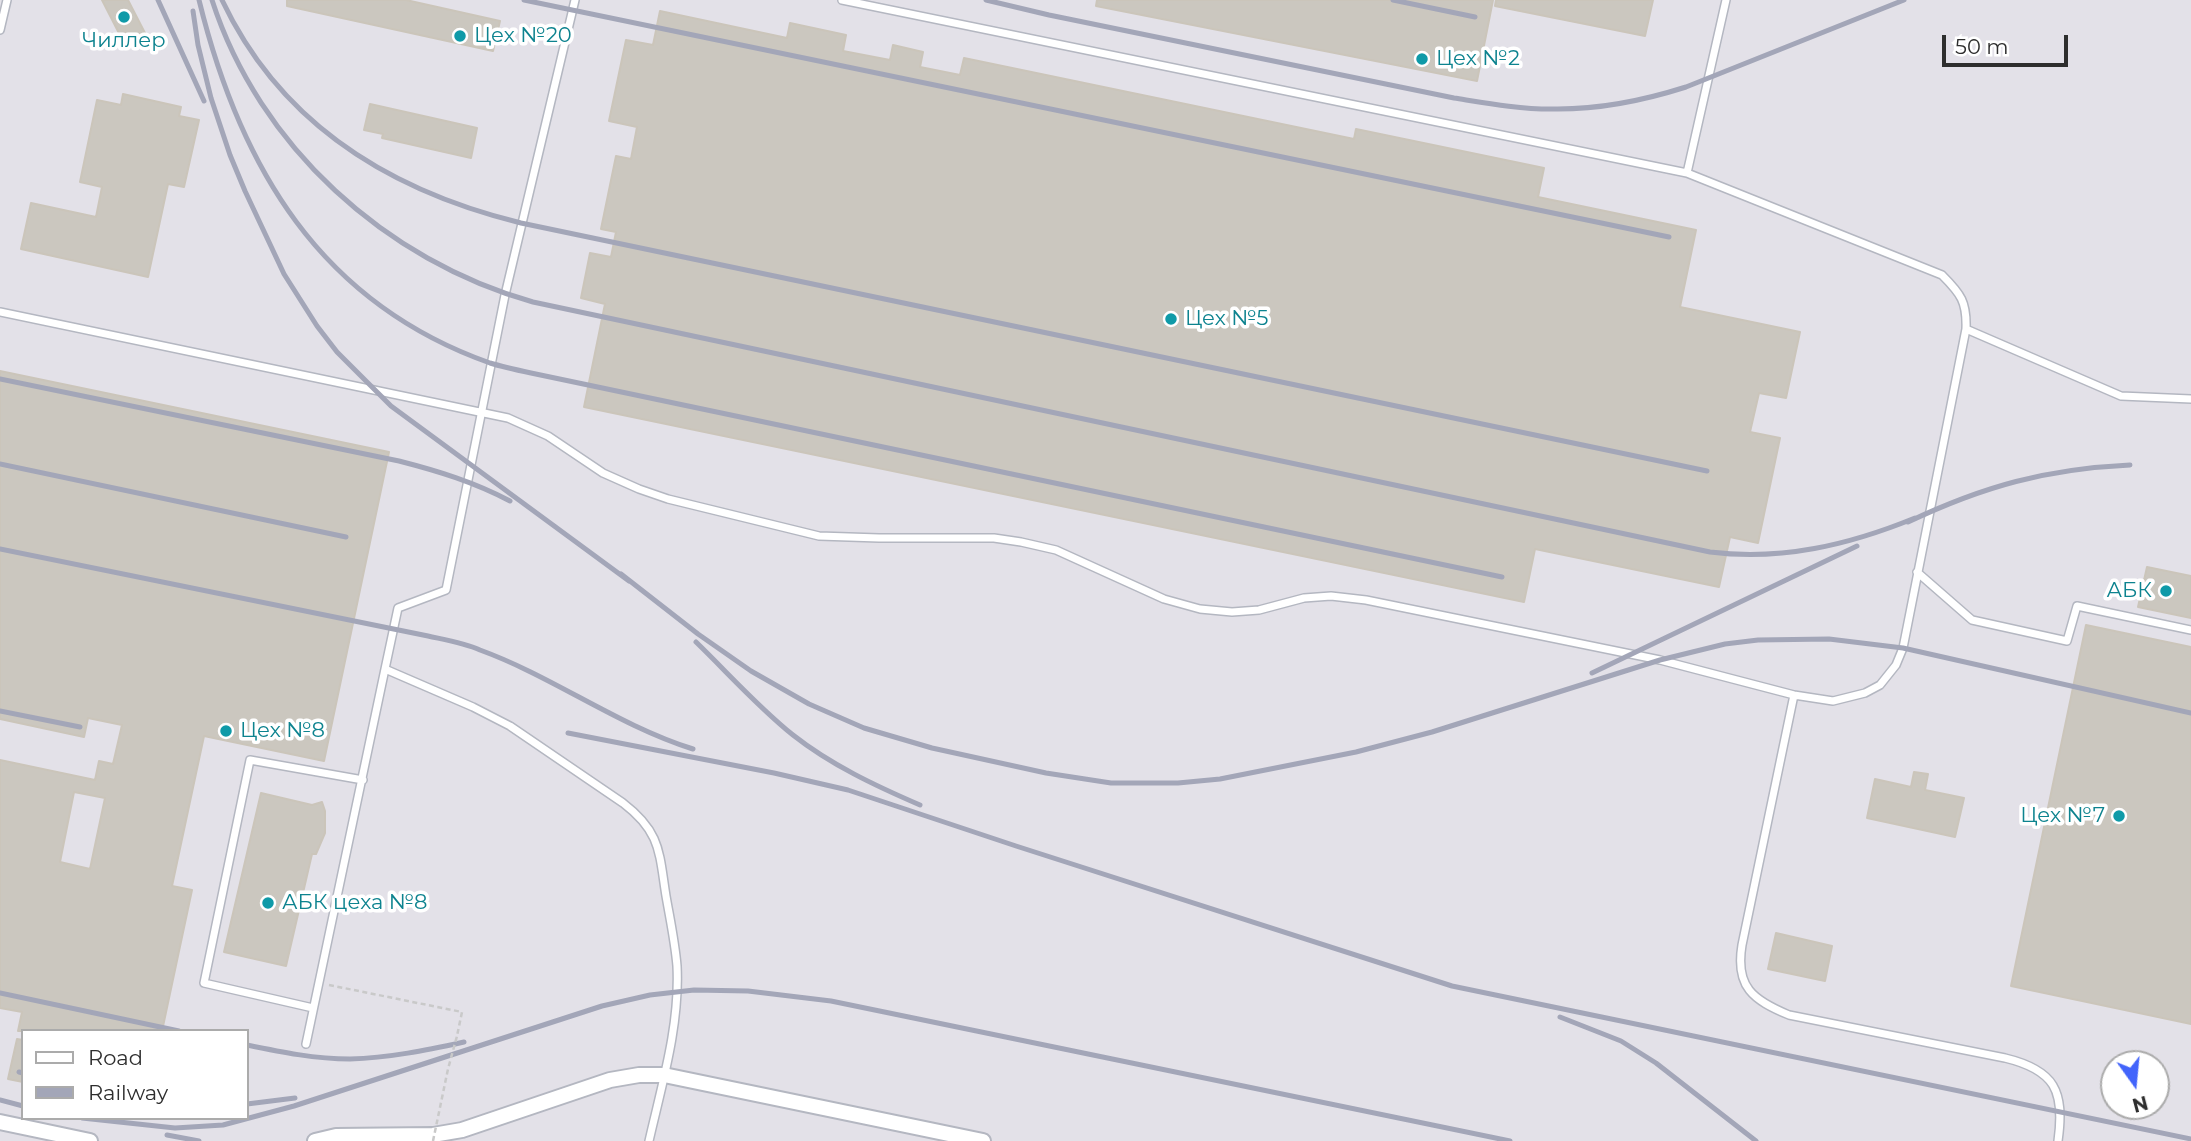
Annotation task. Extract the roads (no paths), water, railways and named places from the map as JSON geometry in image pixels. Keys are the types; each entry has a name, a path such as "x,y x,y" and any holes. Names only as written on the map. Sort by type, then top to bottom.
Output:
{"street":[{"path":"314,1141 335,1136 443,1134 610,1080 664,1074 983,1141"},
{"path":"0,1122 90,1141"}],"lane":[{"path":"0,30 7,0"},
{"path":"306,1044 398,608 446,590 510,271 575,0"},
{"path":"0,312 508,418 548,436 603,473 639,489 680,502 819,536 993,538 1056,550 1164,599 1200,609 1232,612 1259,610 1304,598 1331,596 1366,600 1660,660 1794,695 1833,701 1850,698 1880,685 1889,676 1903,648 1966,329 1967,311 1957,290 1942,275 1687,173 842,0"},
{"path":"1687,173 1726,0"},
{"path":"1966,329 2121,396 2191,399"},
{"path":"1917,572 1972,620 2067,641 2077,607 2191,630"},
{"path":"385,669 474,707 510,726 623,803 652,831 658,851 677,966 673,1033 649,1141"},
{"path":"1794,695 1740,953 1741,976 1749,991 1760,1001 1789,1014 2005,1058 2034,1067 2046,1075 2054,1086 2060,1124 2058,1141"},
{"path":"313,1008 204,983 250,760 363,780"}],"railway":[{"path":"158,0 204,101"},
{"path":"199,0 216,61 238,119 264,172 296,222 334,266 379,304 430,337 490,363 515,370 1502,577"},
{"path":"212,0 233,53 261,103 295,149 335,190 379,227 427,258 479,283 533,302 1710,552 1763,554 1814,548 1865,536 1915,518"},
{"path":"222,0 246,44 275,83 308,117 345,146 384,171 427,192 473,209 521,223 1707,471"},
{"path":"524,0 1669,237"},
{"path":"986,0 1454,98 1551,109 1619,104 1686,87 1904,0"},
{"path":"1393,0 1475,17"},
{"path":"193,11 211,98 230,155 284,274 317,326 337,352 391,406 629,581"},
{"path":"0,379 399,461 456,478 510,501"},
{"path":"0,464 346,537"},
{"path":"1908,522 1963,498 2016,481 2099,467 2130,465"},
{"path":"1592,673 1857,546"},
{"path":"0,549 461,644 534,673 638,727 693,749"},
{"path":"621,574 751,671 809,704 864,728 932,748 1046,773 1111,783 1178,783 1220,779 1356,752 1432,732 1660,660 1725,644 1758,640 1829,639 1903,648 2191,713"},
{"path":"696,642 768,713 808,746 854,774 920,805"},
{"path":"0,711 80,727"},
{"path":"568,733 848,790 1452,986 2191,1139"},
{"path":"248,1118 294,1106 602,1006 650,995 694,990 748,991 831,1001 1510,1141"},
{"path":"0,993 170,1029"},
{"path":"1560,1017 1621,1041 1656,1063 1756,1141"},
{"path":"248,1045 285,1053 350,1059 422,1051 464,1042"},
{"path":"248,1104 295,1098"},
{"path":"0,1100 21,1105"},
{"path":"101,1120 175,1128 223,1125 242,1120"},
{"path":"167,1135 199,1141"}],"place":[{"name":"Чиллер","path":"124,17"},
{"name":"Цех №20","path":"460,36"},
{"name":"Цех №2","path":"1422,59"},
{"name":"Цех №5","path":"1171,319"},
{"name":"АБК","path":"2166,591"},
{"name":"Цех №8","path":"226,731"},
{"name":"Цех №7","path":"2119,816"},
{"name":"АБК цеха №8","path":"268,903"}]}
